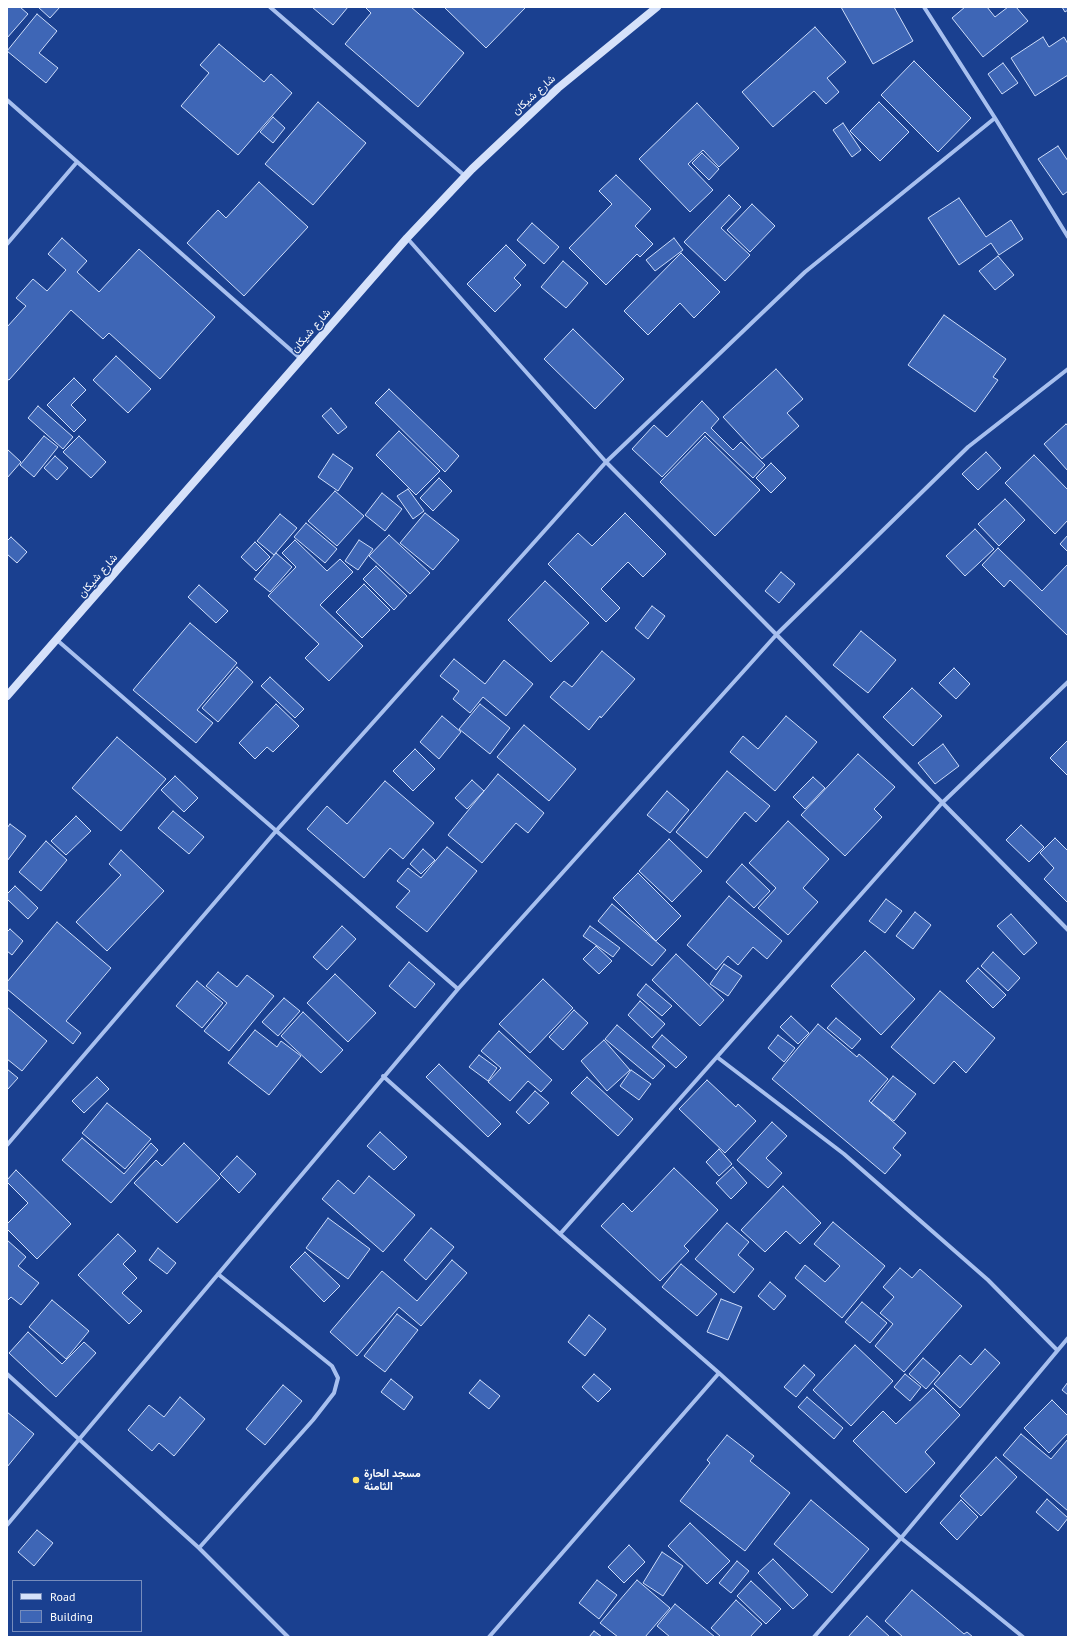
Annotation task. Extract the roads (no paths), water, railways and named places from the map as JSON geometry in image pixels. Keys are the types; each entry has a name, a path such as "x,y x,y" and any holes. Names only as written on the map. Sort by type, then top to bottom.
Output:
{"street":[{"path":"270,7 465,176"},
{"name":"شارع شيكان","path":"7,696 407,238 465,176 558,88 657,7"},
{"path":"924,7 995,118 1068,237"},
{"path":"7,100 302,359"},
{"path":"7,1145 276,831 606,462 805,272 995,118"},
{"path":"7,244 78,162"},
{"path":"407,238 606,462 1068,930"},
{"path":"7,1525 383,1076 458,989 777,634 968,447 1068,369"},
{"path":"57,640 458,989"},
{"path":"560,1234 942,803 1068,682"},
{"path":"717,1057 844,1154 988,1280 1057,1350"},
{"path":"383,1076 719,1373 901,1538 1023,1637"},
{"path":"199,1548 313,1420 334,1393 338,1378 332,1366 218,1274"},
{"path":"814,1637 901,1538 1068,1338"},
{"path":"489,1637 719,1373"},
{"path":"7,1374 199,1548 288,1637"}],"place":[{"name":"مسجد الحارة الثامنة","path":"356,1480"}]}
